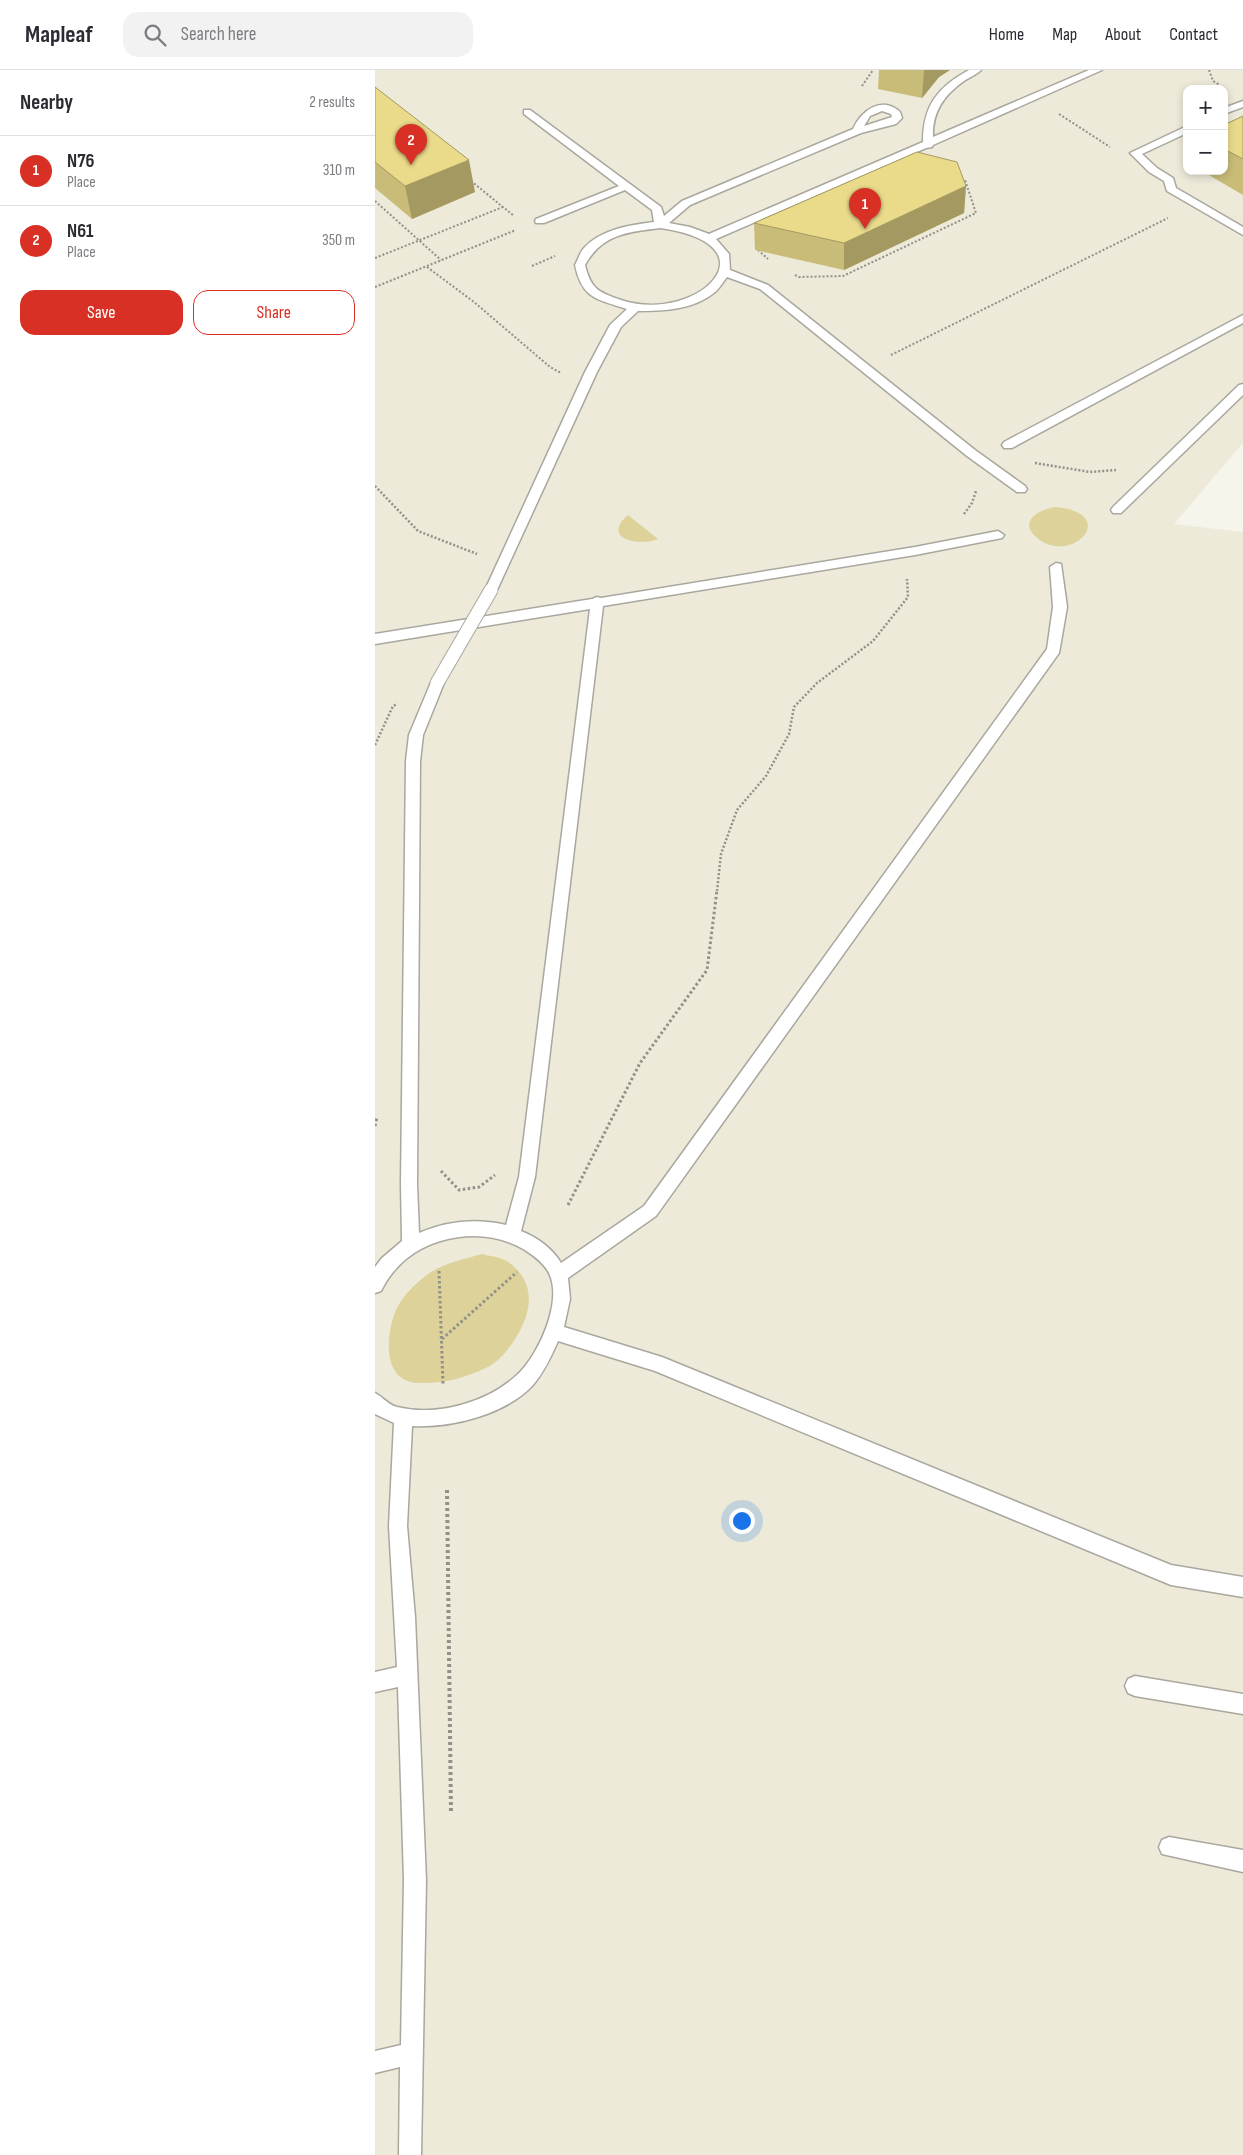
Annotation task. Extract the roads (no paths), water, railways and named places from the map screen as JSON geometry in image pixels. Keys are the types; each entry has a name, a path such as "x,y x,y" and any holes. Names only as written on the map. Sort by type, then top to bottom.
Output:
{"lane":[{"path":"928,145 926,126 931,109 943,92 961,78 976,70"},
{"path":"709,238 928,145 1097,70"},
{"path":"1228,110 1243,104"},
{"path":"527,112 657,209 660,225"},
{"path":"1185,130 1135,153 1153,170 1169,180 1171,189 1243,232"},
{"path":"660,225 686,203 857,131"},
{"path":"540,221 627,186"},
{"path":"660,225 687,229 709,238 724,254 725,272 711,290 684,304 660,308 635,308 599,296 584,282 580,265 588,250 606,236 632,228 660,225"},
{"path":"725,272 764,287 971,453 1021,489"},
{"path":"411,1245 409,1184 413,760 416,735 437,683 507,559 584,386 616,326 635,308"},
{"path":"1008,445 1243,318"},
{"path":"1117,510 1243,388"},
{"path":"375,639 597,601 915,551 998,535"},
{"path":"559,1274 650,1211 1054,650 1060,607 1055,567"},
{"path":"512,1234 527,1177 597,601"},
{"path":"375,1402 381,1409 403,1418 444,1418 486,1404 507,1393 525,1380 541,1356 554,1332 562,1301 559,1274 550,1258 537,1246 512,1234 485,1229 461,1229 437,1233 411,1245 393,1257 376,1278"},
{"path":"554,1332 656,1363 1171,1575 1243,1587"},
{"path":"403,1418 398,1526 407,1675 415,1880 410,2155"},
{"path":"375,1682 407,1675"},
{"path":"1135,1686 1243,1704"},
{"path":"1169,1847 1243,1862"},
{"path":"375,2062 413,2053"}],"place":[{"name":"N61","path":"411,165"},
{"name":"N76","path":"865,229"}]}
